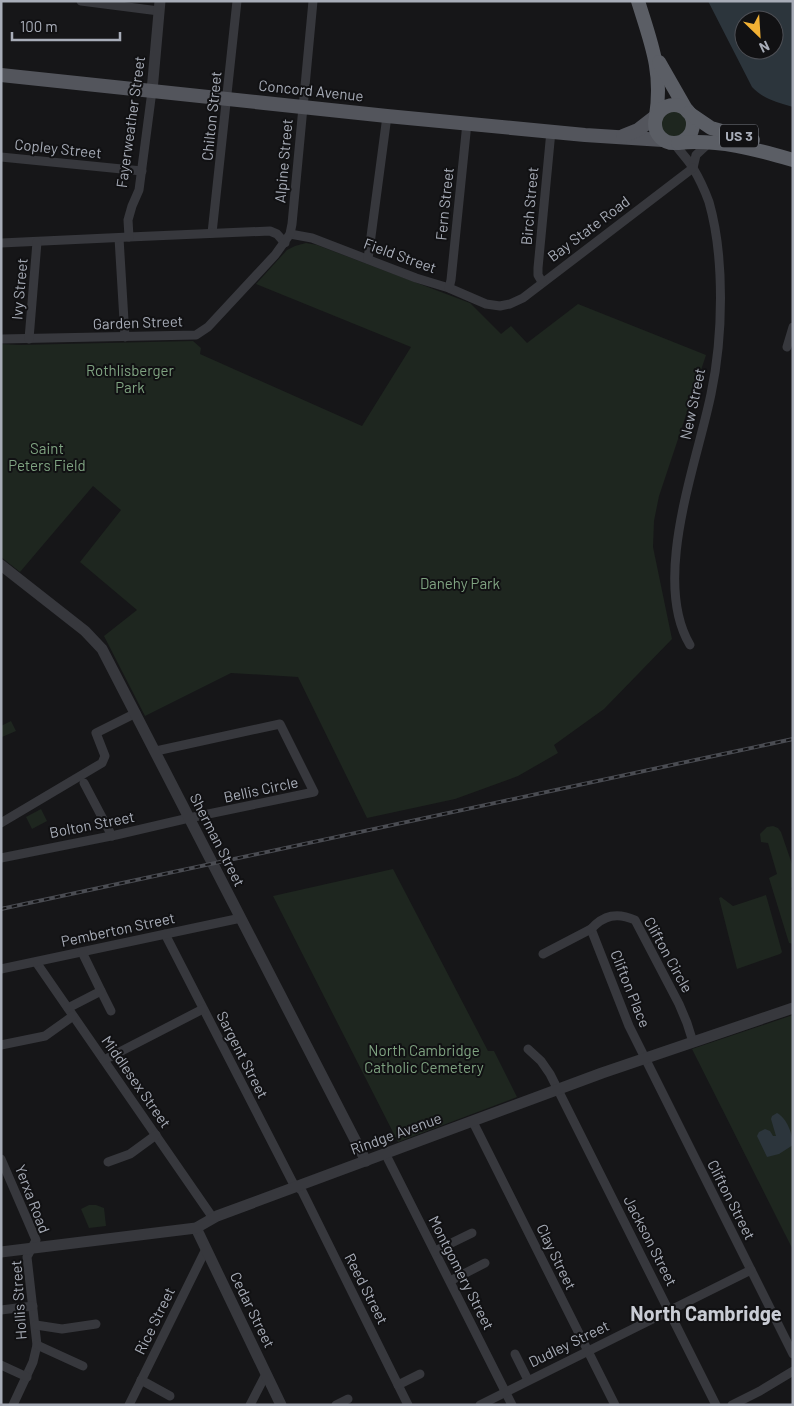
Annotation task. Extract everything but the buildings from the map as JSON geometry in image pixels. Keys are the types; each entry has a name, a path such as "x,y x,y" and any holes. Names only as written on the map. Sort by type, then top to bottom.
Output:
{"highway":[{"name":"US 3","path":"638,1 655,55 660,89 655,130 671,142"},
{"name":"US 3","path":"655,55 688,112 711,128 793,151"},
{"path":"656,116 662,109 670,106 679,106 688,112 693,122 692,131 686,139 671,142"},
{"name":"Concord Avenue","path":"671,142 710,142 752,149 793,160"}],"main road":[{"name":"Concord Avenue","path":"1,75 387,116 671,142"},
{"path":"618,138 634,132 656,116"}],"street":[{"path":"81,1 159,6"},
{"name":"Chilton Street","path":"212,233 228,99 237,1"},
{"name":"Alpine Street","path":"290,234 313,1"},
{"name":"Fayerweather Street","path":"129,237 128,220 139,190 142,171 152,90 159,6"},
{"path":"368,258 387,116"},
{"name":"Fern Street","path":"449,288 467,123"},
{"name":"Birch Street","path":"542,282 538,275 538,268 551,131"},
{"name":"New Street","path":"671,142 694,168 708,201 715,234 720,296 718,340 712,393 675,551 675,581 678,606 684,634 690,645"},
{"path":"694,168 696,155 710,142"},
{"name":"Copley Street","path":"1,157 142,171"},
{"name":"Bay State Road","path":"500,306 515,302 694,168"},
{"path":"1,243 270,231 277,234 285,242"},
{"name":"Garden Street","path":"1,339 185,336 202,332 263,269 290,234"},
{"name":"Field Street","path":"290,234 312,238 416,278 449,288 486,304 500,306"},
{"path":"119,238 125,337"},
{"name":"Ivy Street","path":"28,339 37,242"},
{"path":"786,347 793,327"},
{"name":"Sherman Street","path":"1,566 97,641 105,654 366,1161"},
{"path":"1,823 102,763 104,756 96,733 136,713"},
{"name":"Bellis Circle","path":"156,751 280,724 314,792 189,818"},
{"path":"84,783 112,836"},
{"name":"Bolton Street","path":"1,858 112,836 189,818"},
{"name":"Clifton Circle","path":"543,954 614,915 634,920 688,1022 693,1042"},
{"name":"Pemberton Street","path":"1,969 241,918"},
{"name":"Clifton Place","path":"591,929 617,998 645,1058"},
{"name":"Sargent Street","path":"165,934 293,1183 297,1186"},
{"path":"82,952 111,1011"},
{"name":"Middlesex Street","path":"36,962 213,1218"},
{"path":"1,1046 45,1036 70,1012 101,990"},
{"name":"Rindge Avenue","path":"1,1252 196,1228 213,1218 386,1155 558,1089 793,1008"},
{"path":"104,1060 203,1009"},
{"name":"Jackson Street","path":"528,1049 544,1065 558,1089 716,1405"},
{"name":"Clifton Street","path":"645,1058 793,1354"},
{"name":"Clay Street","path":"473,1122 615,1405"},
{"path":"108,1162 130,1154 156,1135"},
{"name":"Montgomery Street","path":"386,1155 512,1405"},
{"name":"Yerxa Road","path":"1,1159 36,1240 31,1249"},
{"name":"Reed Street","path":"297,1186 306,1200 408,1405"},
{"name":"Cedar Street","path":"196,1228 281,1405"},
{"path":"435,1251 472,1232"},
{"name":"Hollis Street","path":"13,1405 27,1377 37,1346 27,1257 31,1249"},
{"name":"Rice Street","path":"129,1405 206,1249"},
{"path":"450,1281 485,1264"},
{"name":"Dudley Street","path":"480,1405 751,1270"},
{"path":"1,1310 33,1306"},
{"path":"36,1325 62,1328 96,1324"},
{"path":"37,1346 83,1366"},
{"path":"515,1354 528,1380"},
{"path":"1,1365 27,1377"},
{"path":"732,1405 793,1371"},
{"path":"250,1405 266,1374"},
{"path":"398,1385 420,1374"},
{"path":"141,1380 170,1396"},
{"path":"336,1405 348,1399"}],"green space":[{"path":"675,109 685,114 690,124 685,134 675,139 665,134 660,124 665,114"},
{"name":"Danehy Park","path":"306,243 317,245 470,303 501,334 511,326 527,343 578,304 706,355 659,496 654,521 653,547 672,639 604,709 554,745 558,753 518,776 455,799 367,818 298,677 231,673 145,716 104,636 137,610 80,562 121,510 93,486 20,572 1,557 1,344 193,341 201,348 200,354 362,426 411,347 256,284 287,250"},
{"path":"11,721 16,731 2,737 1,726"},
{"path":"41,809 47,821 32,829 26,817"},
{"path":"773,826 781,832 793,867 793,887 791,888 793,894 793,944 789,943 769,878 777,874 768,843 761,842 760,834 767,827"},
{"name":"North Cambridge Catholic Cemetery","path":"393,869 488,1051 494,1051 517,1097 398,1142 273,896"},
{"path":"766,895 782,952 737,969 719,898 721,897 733,906"},
{"path":"793,1015 793,1250 692,1049"},
{"path":"89,1205 104,1208 106,1226 89,1228 81,1209"}],"shaded area":[{"path":"708,1 793,1 793,107 776,102 756,91 738,60 784,60 784,10 734,10 734,52"},
{"path":"777,1113 781,1115 789,1127 793,1145 779,1154 767,1157 757,1136 759,1132 765,1129 770,1131 773,1136 776,1136 771,1119"}],"railway":[{"path":"1,909 793,739"}],"district":[{"name":"North Cambridge","path":"706,1314"}],"park label":[{"name":"Rothlisberger Park","path":"130,380"},
{"name":"Saint Peters Field","path":"47,458"}]}
